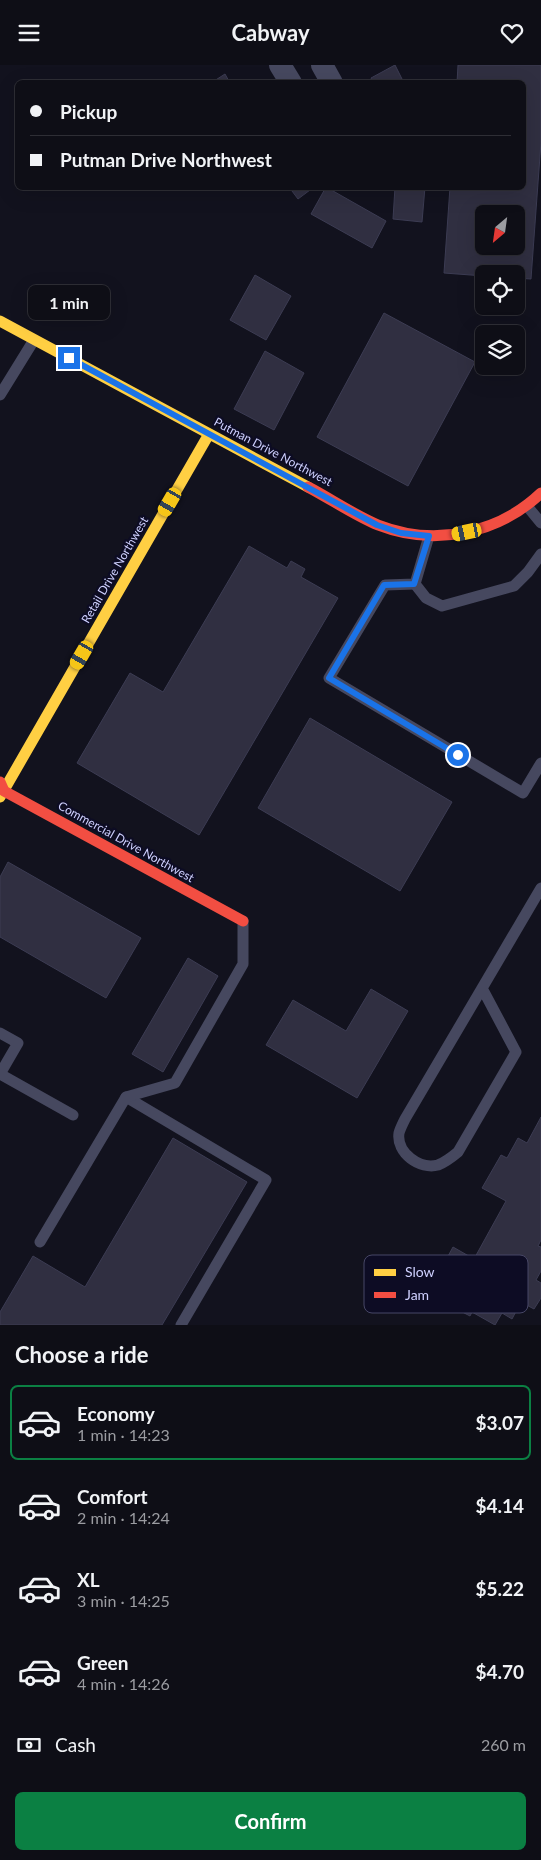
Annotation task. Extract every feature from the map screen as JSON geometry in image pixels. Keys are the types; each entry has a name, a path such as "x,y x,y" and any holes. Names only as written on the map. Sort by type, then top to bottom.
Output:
{"street":[{"path":"280,65 289,80"},
{"path":"322,65 330,80"},
{"name":"Putman Drive Northwest","path":"0,321 377,525 401,533 429,536 455,534 479,529 526,507 541,493"},
{"name":"Retail Drive Northwest","path":"1,790 209,434"},
{"name":"Commercial Drive Northwest","path":"1,790 243,921"}],"lane":[{"path":"0,395 34,340"},
{"path":"526,507 541,523"},
{"path":"414,584 429,536"},
{"path":"414,584 426,598 442,606 514,586 528,572 541,554"},
{"path":"414,584 384,585 329,678 523,793 541,763"},
{"path":"482,988 516,1052 458,1152 447,1161 437,1165 424,1166 412,1160 402,1149 399,1135 405,1119 482,988 541,888"},
{"path":"40,1242 126,1097 175,1083 243,964 243,921"},
{"path":"0,1033 18,1043 0,1074 73,1115"},
{"path":"126,1097 266,1180 181,1325"}],"building":[{"path":"395,65 402,80 372,80 371,78"},
{"path":"458,65 541,65 541,142 531,279 525,279 525,265 475,265 475,275 444,273 450,190 526,190 526,80 457,80"},
{"path":"225,74 228,80 216,80"},
{"path":"291,190 310,190 298,199"},
{"path":"324,190 331,190 386,221 372,248 311,214"},
{"path":"395,190 425,190 422,222 393,219"},
{"path":"255,275 291,296 266,340 230,320"},
{"path":"384,313 475,362 408,486 317,437"},
{"path":"265,351 304,373 274,430 234,409"},
{"path":"249,546 287,568 291,561 305,569 301,577 338,598 199,835 77,763 130,673 163,692"},
{"path":"310,718 452,802 400,891 258,808"},
{"path":"8,862 141,938 106,998 0,937 0,877"},
{"path":"188,958 218,976 163,1072 132,1054"},
{"path":"371,989 408,1011 357,1098 266,1045 293,1000 346,1031"},
{"path":"541,1117 541,1240 538,1246 541,1247 541,1271 536,1280 541,1283 541,1298 534,1309 528,1306 528,1255 476,1255 506,1201 482,1188 501,1155 507,1158 518,1138 527,1143"},
{"path":"173,1138 247,1182 162,1325 0,1325 0,1312 33,1256 85,1287"},
{"path":"453,1247 467,1255 449,1255"},
{"path":"474,1313 502,1313 495,1325"},
{"path":"502,1313 515,1313 512,1319"}],"traffic: slow":[{"path":"0,321 308,487"},
{"path":"0,797 209,434"}],"traffic: jam":[{"path":"308,487 360,517 378,525 399,532 421,535 464,533 485,527 524,507 541,493"},
{"path":"0,782 4,791 243,921"}],"route":[{"path":"69,358 377,525 401,533 429,536 414,584 384,585 329,678 458,755"}]}
